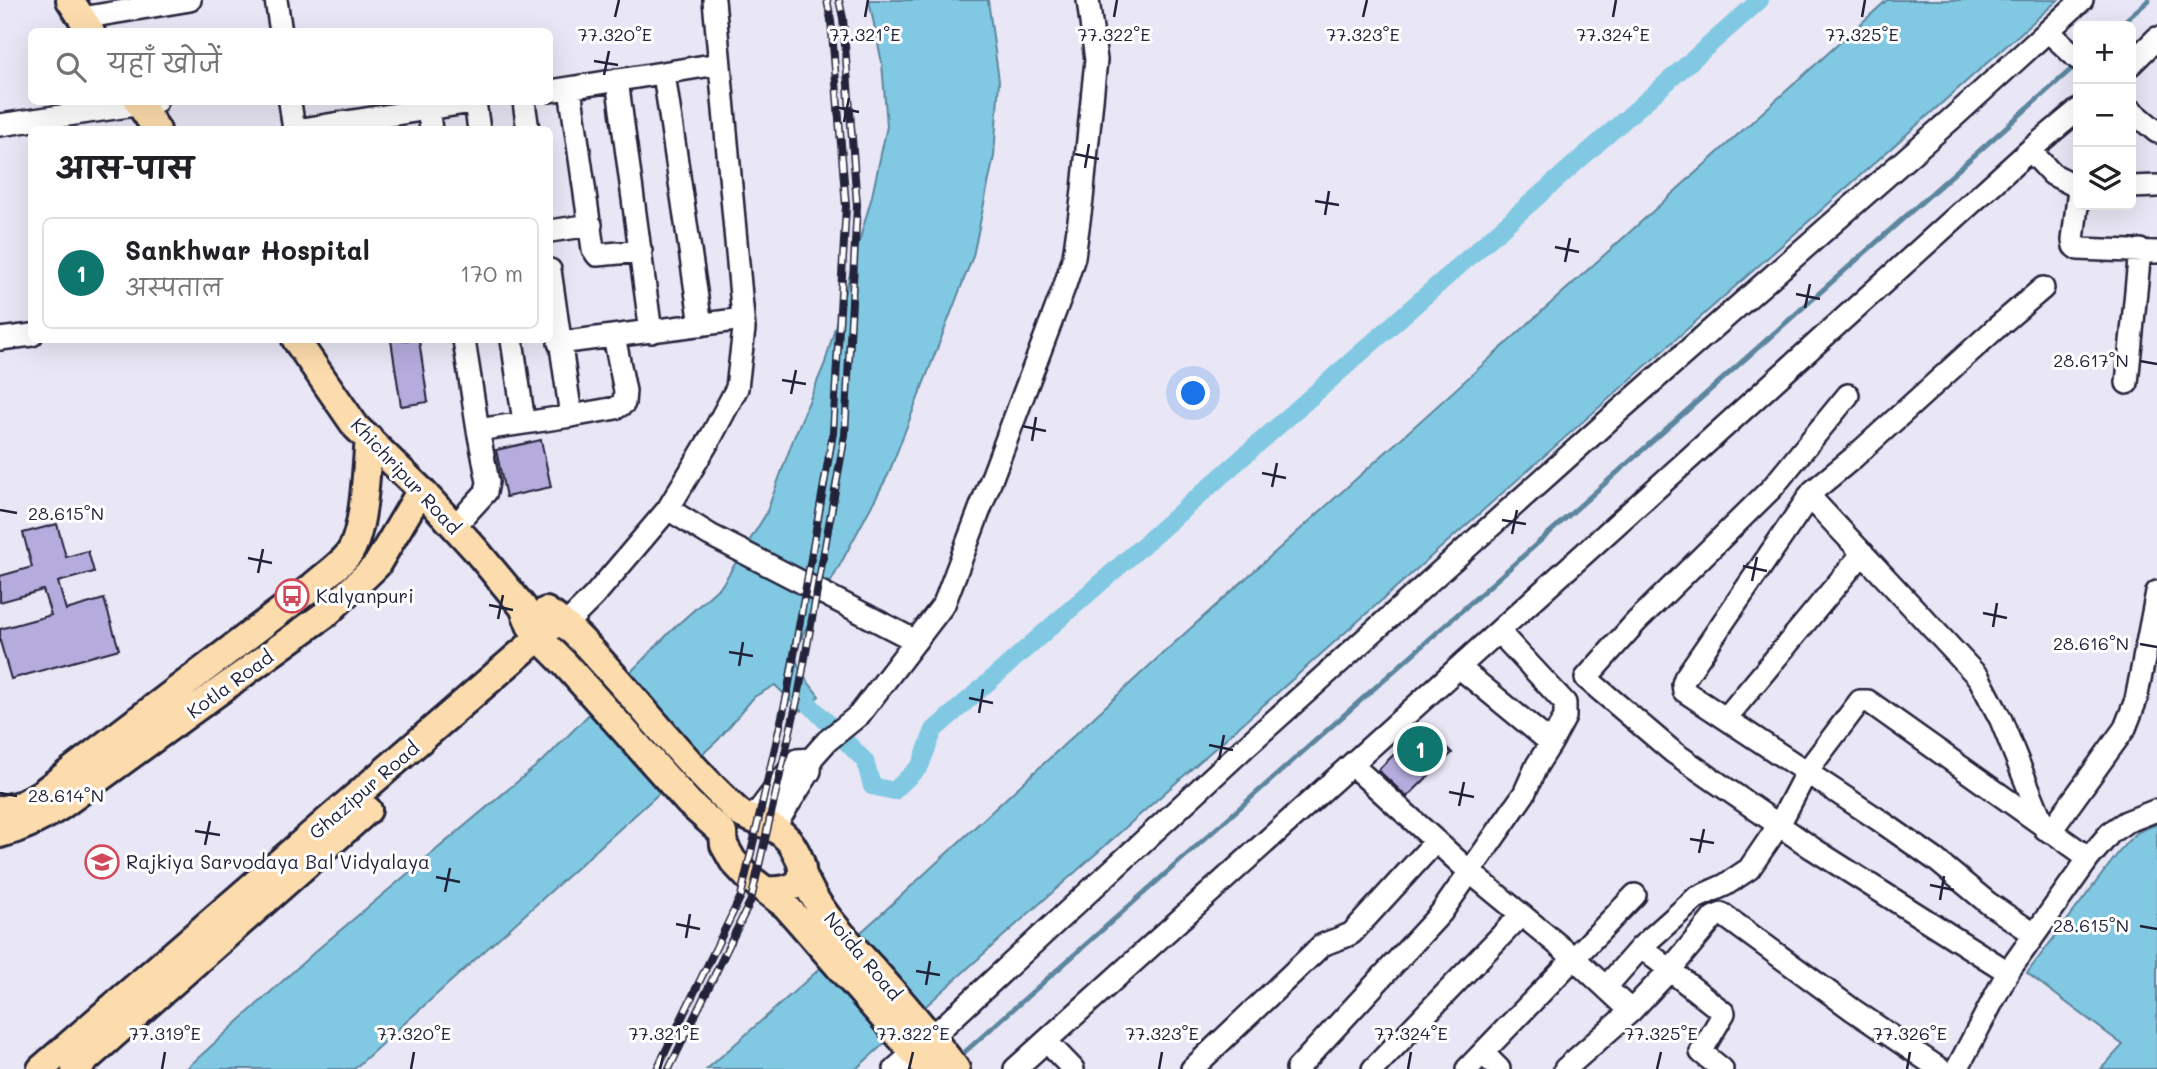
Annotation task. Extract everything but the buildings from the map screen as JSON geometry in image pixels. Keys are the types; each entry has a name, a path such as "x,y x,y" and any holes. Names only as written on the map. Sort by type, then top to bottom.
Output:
{"main road":[{"path":"145,105 155,126"},
{"name":"Khichripur Road","path":"298,343 356,427 421,490 523,607 530,625 552,651 689,803 723,833"},
{"name":"Kotla Road","path":"0,810 23,804 42,793 312,587 347,556 354,545 361,516 369,438"},
{"name":"Kotla Road","path":"0,834 38,821 61,806 321,618 376,566 421,490"},
{"path":"354,545 376,566"},
{"path":"523,607 546,611 570,630 708,783 756,820 786,838 795,848 802,872 798,884 793,888 782,891 766,890 733,861 724,845 723,833 731,821 756,820"},
{"name":"Ghazipur Road","path":"75,1069 484,707 552,651 570,630"},
{"name":"Ghazipur Road","path":"41,1069 552,651"},
{"name":"Noida Road","path":"802,872 834,942 926,1053"},
{"name":"Noida Road","path":"766,890 834,942"}],"street":[{"path":"81,16 190,0"},
{"path":"276,0 280,28"},
{"path":"570,630 594,596 668,509 711,438 737,388 744,329 714,0"},
{"path":"756,820 797,760 811,759 827,741 859,715 944,604 1074,257 1096,60 1088,0"},
{"path":"926,1053 1244,748 1620,410 1957,114 2053,36 2082,0"},
{"path":"2053,36 2073,54"},
{"path":"2136,59 2157,38"},
{"path":"641,251 597,255 593,249 591,225 559,90 719,64"},
{"path":"664,74 701,325"},
{"path":"617,80 651,332"},
{"path":"0,125 125,105"},
{"path":"291,105 294,126"},
{"path":"318,126 446,105"},
{"path":"475,105 478,126"},
{"path":"524,105 527,126"},
{"path":"428,107 431,126"},
{"path":"1015,1069 2030,150 2073,114"},
{"path":"2136,114 2157,132"},
{"path":"2030,150 2052,174 2073,184"},
{"path":"2136,187 2157,186"},
{"path":"2076,210 2073,240 2078,249 2148,251 2127,383"},
{"path":"553,231 591,225"},
{"path":"2035,933 1988,903 1936,860 1807,771 1684,691 1683,684 1809,496 2043,288"},
{"path":"553,294 571,416"},
{"path":"559,343 743,319"},
{"path":"0,340 28,336"},
{"path":"478,430 616,408 624,403 625,391 614,336"},
{"path":"454,527 486,492 488,482 464,343"},
{"path":"512,343 524,422"},
{"path":"1564,703 1636,622 1772,488 1848,395"},
{"path":"1809,496 1979,678 2001,720 2048,830"},
{"path":"668,509 710,535 916,641"},
{"path":"1726,718 1863,553"},
{"path":"2048,830 2125,728 2132,713 2157,593"},
{"path":"1297,1069 1441,913 1524,794 1537,765 1565,717 1564,703 1499,632"},
{"path":"1460,668 1550,743"},
{"path":"1586,678 1673,752 1779,825 2008,972"},
{"path":"1606,988 1642,947 1696,898 1725,885 1749,869 1779,825 1807,771 1847,716 1863,700 2088,858"},
{"path":"1352,765 1471,873 1574,958 1631,1011"},
{"path":"1957,1069 2008,972 2088,858 2111,832 2126,822 2157,810"},
{"path":"1192,1069 1321,946 1352,933 1436,841"},
{"path":"1467,1069 1635,895"},
{"path":"1573,1066 1669,971 1714,916 1722,914 1853,1010 1940,1069"},
{"path":"1373,1069 1521,915"},
{"path":"1642,947 1724,1013 1701,1052 1722,1069"},
{"path":"1046,1041 1073,1069"},
{"path":"1483,1053 1499,1069"}],"water":[{"path":"869,0 988,0 999,81 994,156 973,256 888,475 804,632 795,656 801,673 819,696 801,711 775,685 754,697 718,740 354,1069 186,1069 318,949 548,756 676,626 722,585 766,514 825,363 872,196 887,126 882,63"},
{"path":"1887,0 2058,0 856,1069 707,1069 878,917 1161,655"},
{"path":"2157,824 2157,1069 2101,1069 2123,1045 2027,973 2126,843 2138,832"}],"waterway":[{"path":"809,704 865,761 872,786 894,791 920,766 934,730 1760,0"},
{"path":"2125,21 2149,0"},
{"path":"958,1058 2073,68"}],"railway":[{"path":"657,1069 741,896 787,695 833,433 846,206 831,20 827,0"},
{"path":"669,1069 751,900 798,697 845,435 857,205 843,18 839,0"}],"place":[{"name":"Kalyanpuri","path":"292,596"},
{"name":"Sankhwar Hospital","path":"1420,749"},
{"name":"Rajkiya Sarvodaya Bal Vidyalaya","path":"102,862"}]}
